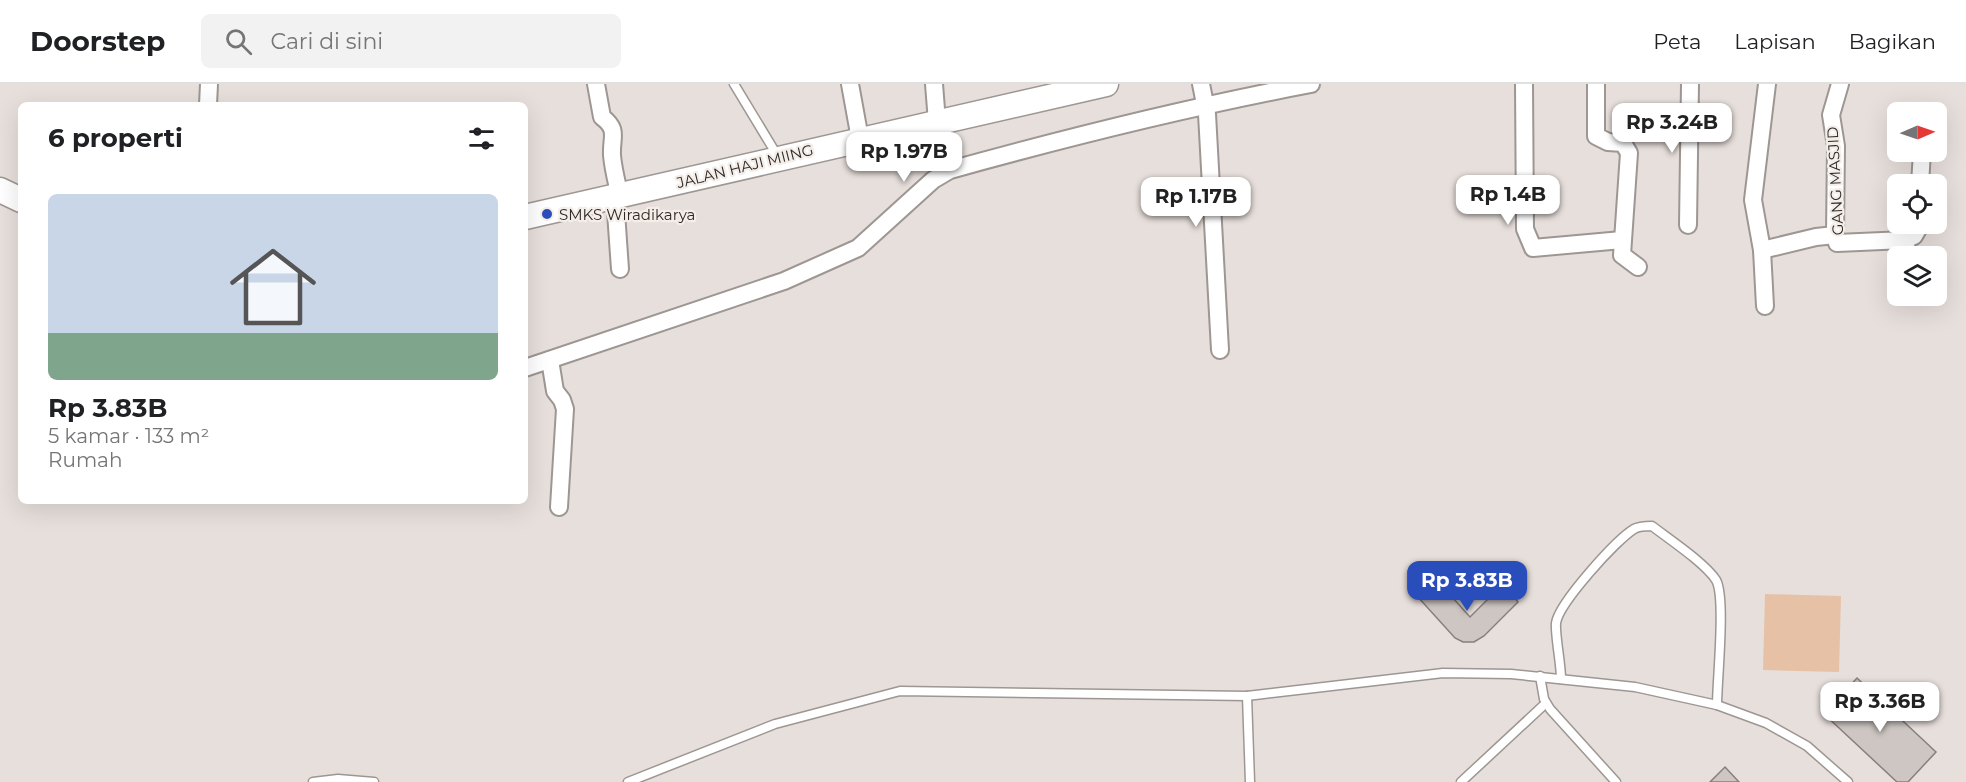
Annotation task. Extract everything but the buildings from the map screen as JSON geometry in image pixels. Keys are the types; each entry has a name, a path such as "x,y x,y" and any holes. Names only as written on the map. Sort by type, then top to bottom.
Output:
{"main road":[{"name":"JALAN HAJI MIING","path":"528,216 1101,85"},
{"path":"0,190 18,199"}],"street":[{"path":"208,102 209,84"},
{"path":"596,84 602,117 611,123 615,139 612,153 618,197 620,269"},
{"path":"850,84 860,139"},
{"path":"933,84 937,122"},
{"path":"1202,84 1220,350"},
{"path":"528,367 784,281 825,265 858,248 933,180 950,170 1080,134 1205,104 1311,84"},
{"path":"1524,84 1525,229 1533,248 1622,240"},
{"path":"1596,84 1596,136 1608,142 1623,143 1629,153 1622,255 1638,267"},
{"path":"1688,225 1690,84"},
{"path":"1765,306 1762,250 1753,200 1767,84"},
{"name":"GANG MASJID","path":"1836,239 1836,146 1831,115 1840,84"},
{"path":"1762,250 1816,237 1890,246"},
{"path":"550,360 555,391 562,400 565,410 559,507"}],"lane":[{"path":"734,84 779,158"},
{"path":"1562,679 1556,622 1560,613 1586,575 1626,536 1635,528 1652,526 1704,568 1718,583 1720,611 1717,705"},
{"path":"628,782 775,724 900,691 1247,696 1443,673 1540,676 1635,687 1717,705 1766,723 1807,746 1848,782"},
{"path":"1540,676 1546,703 1556,717 1616,782"},
{"path":"1247,696 1250,782"},
{"path":"1461,782 1546,703"},
{"path":"313,782 338,778 374,782"}],"shaded area":[{"path":"1765,594 1841,596 1839,672 1763,670"}],"place":[{"name":"SMKS Wiradikarya","path":"547,214"}]}
